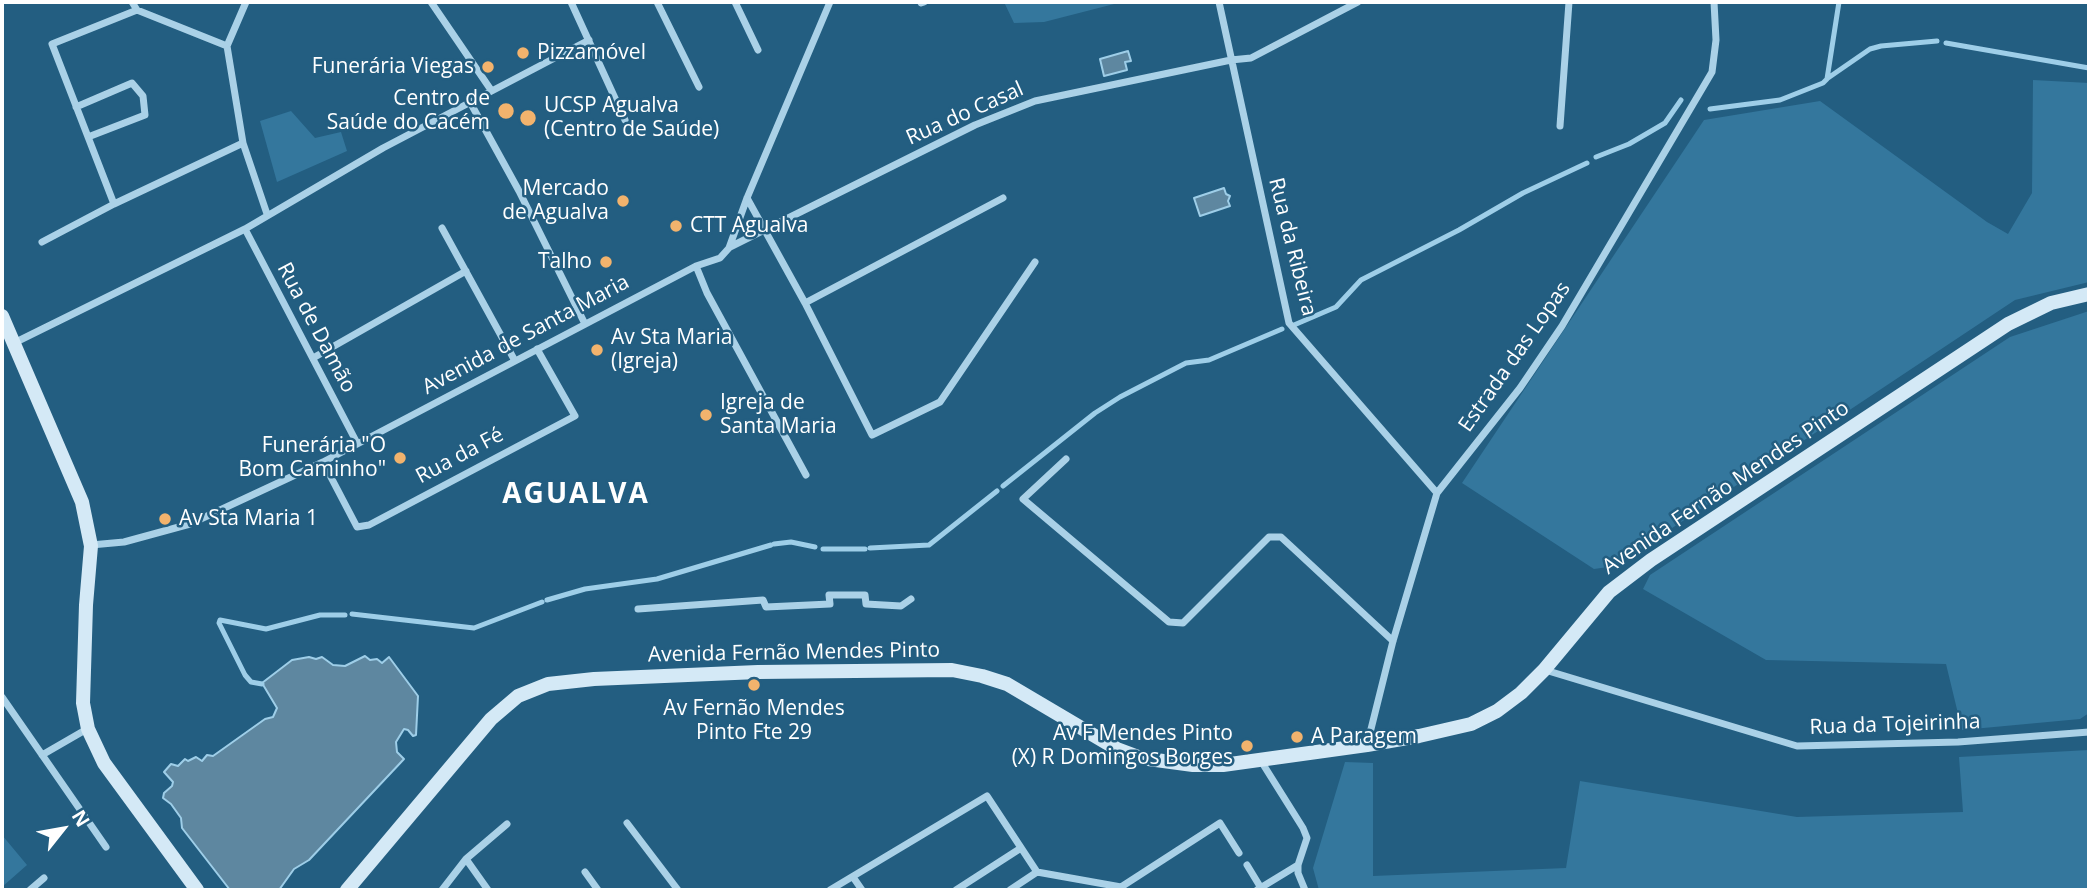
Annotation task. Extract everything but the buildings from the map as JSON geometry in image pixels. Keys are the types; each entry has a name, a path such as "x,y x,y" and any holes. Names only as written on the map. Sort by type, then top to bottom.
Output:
{"main road":[{"name":"Avenida Fernão Mendes Pinto","path":"346,890 491,719 518,696 548,684 594,679 758,672 952,670 1007,684 1117,749 1141,758 1193,765 1223,765 1367,745 1471,724 1497,711 1521,693 1544,670 1609,592 1651,560 2008,324 2051,303 2089,294"},
{"path":"2,316 76,484 91,545 83,703 88,729 104,763 197,890"}],"street":[{"path":"132,2 137,9 227,46"},
{"path":"246,2 227,46 243,143 267,214"},
{"path":"431,2 491,90"},
{"path":"571,2 625,121"},
{"path":"657,2 699,87"},
{"path":"734,2 758,50"},
{"path":"729,248 747,198 830,2"},
{"name":"Rua da Ribeira","path":"1219,2 1289,323 1437,493"},
{"name":"Rua do Casal","path":"729,248 975,125 1035,101 1251,58 1358,2"},
{"path":"1560,126 1569,2"},
{"name":"Estrada das Lopas","path":"1367,745 1393,641 1437,493 1520,388 1562,326 1713,72 1716,40 1714,2"},
{"path":"114,204 52,44 137,9"},
{"path":"13,343 245,229 267,214 491,90 589,40"},
{"path":"76,107 132,83 143,96 145,115 88,137"},
{"path":"470,102 519,191 585,324"},
{"path":"42,242 114,204 243,143"},
{"path":"747,198 805,303 872,435 940,402 1035,262"},
{"path":"805,303 1003,198"},
{"path":"442,228 515,361"},
{"name":"Rua de Damão","path":"245,229 357,443"},
{"name":"Avenida de Santa Maria","path":"91,545 124,542 190,524 323,463 695,266 720,258 729,248"},
{"path":"695,266 806,475"},
{"path":"313,358 466,271"},
{"name":"Rua da Fé","path":"323,463 357,527 369,525 575,416 537,349"},
{"path":"1066,459 1023,499 1169,622 1183,623 1269,537 1281,537 1393,641"},
{"path":"638,609 763,600 766,607 830,604 830,595 864,595 866,604 901,606 911,600"},
{"name":"Rua da Tojeirinha","path":"1544,670 1797,746 1958,743 2089,732"},
{"path":"2,696 106,848"},
{"path":"42,755 88,729"},
{"path":"1261,760 1307,838 1298,865 1298,873 1305,890"},
{"path":"830,890 987,796 1037,872"},
{"path":"627,823 678,890"},
{"path":"1010,890 1037,872 1121,887 1220,823 1239,853"},
{"path":"442,890 466,859 507,824"},
{"path":"956,890 1021,848"},
{"path":"466,859 488,890"},
{"path":"1247,865 1259,889 1298,865"},
{"path":"585,872 598,890"},
{"path":"853,877 862,890"},
{"path":"30,890 44,878"}],"shaded area":[{"path":"1004,2 1118,3 1044,22 1014,23"},
{"path":"1128,51 1131,61 1125,62 1127,70 1104,76 1100,59"},
{"path":"2033,80 2089,83 2089,282 2015,300 1615,566 1594,569 1462,483 1704,120 1820,101 1987,222 2008,234 2032,193"},
{"path":"291,111 315,138 341,132 347,151 277,182 260,121"},
{"path":"1224,188 1230,196 1230,206 1200,216 1194,198"},
{"path":"2089,311 2089,713 2080,719 1962,730 1946,664 1766,660 1643,589 1650,575 2010,337"},
{"path":"365,656 382,663 389,657 418,696 416,735 413,736 404,729 396,742 397,752 404,759 309,860 294,869 279,890 230,890 182,828 181,818 171,804 163,798 173,782 164,772 171,764 178,766 185,759 188,761 196,757 202,761 207,755 213,756 265,719 273,717 277,708 262,683 292,660 322,657 333,665 345,666"},
{"path":"2089,750 2089,890 1319,890 1313,868 1345,762 1373,763 1373,876 1566,868 1580,781 1797,817 1963,812 1959,757"},
{"path":"2,835 27,865 2,887"}],"waterway":[{"path":"1710,109 1780,100 1823,83 1827,79 1839,2"},
{"path":"1828,78 1870,49 1937,41"},
{"path":"1946,43 2089,68"},
{"path":"1596,157 1629,144 1665,123 1681,100"},
{"path":"1294,325 1336,307 1361,280 1459,230 1523,193 1587,163"},
{"path":"1003,486 1095,413 1120,397 1186,363 1209,360 1282,329"},
{"path":"870,548 929,545 997,491"},
{"path":"774,544 791,542 815,547"},
{"path":"547,600 585,589 657,579 771,545"},
{"path":"823,549 865,549"},
{"path":"352,614 474,628 542,602"},
{"path":"262,684 251,682 245,675 219,623 220,620 266,629 320,615 345,615"}],"place":[{"name":"Pizzamóvel","path":"523,53"},
{"name":"Funerária Viegas","path":"488,67"},
{"name":"Centro de Saúde do Cacém","path":"506,111"},
{"name":"UCSP Agualva (Centro de Saúde)","path":"528,118"},
{"name":"Mercado de Agualva","path":"623,201"},
{"name":"CTT Agualva","path":"676,226"},
{"name":"Talho","path":"606,262"},
{"name":"Av Sta Maria (Igreja)","path":"597,350"},
{"name":"Igreja de Santa Maria","path":"706,415"},
{"name":"Funerária \"O Bom Caminho\"","path":"400,458"},
{"name":"Av Sta Maria 1","path":"165,519"},
{"name":"Av Fernão Mendes Pinto Fte 29","path":"754,685"},
{"name":"A Paragem","path":"1297,737"},
{"name":"Av F Mendes Pinto (X) R Domingos Borges","path":"1247,746"}],"district":[{"name":"AGUALVA","path":"576,495"}]}
